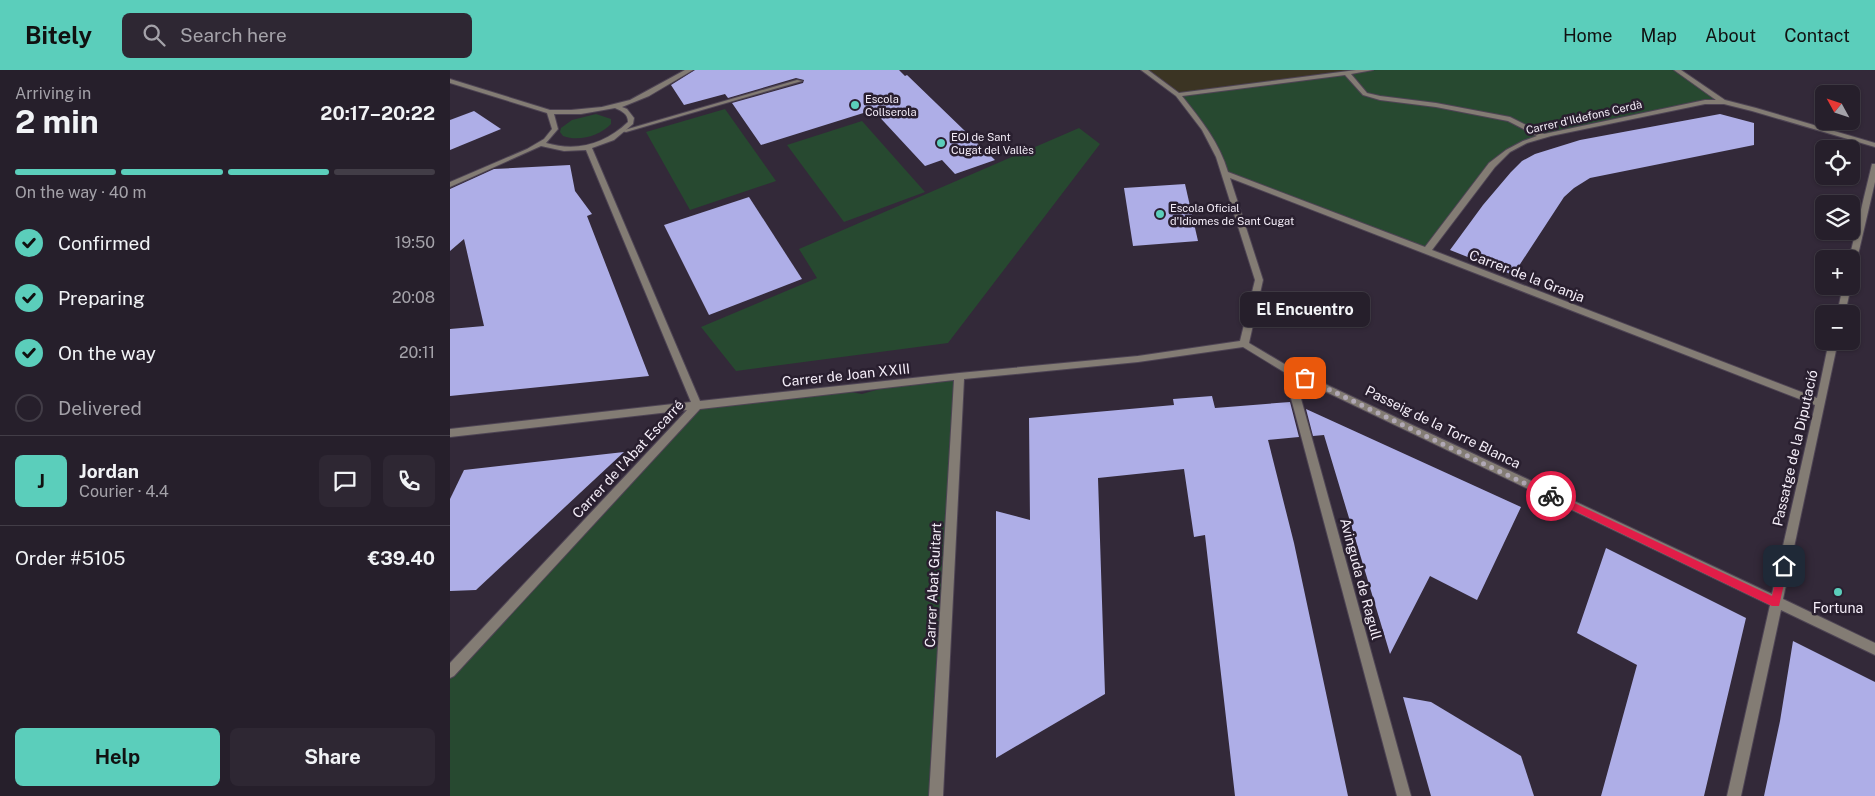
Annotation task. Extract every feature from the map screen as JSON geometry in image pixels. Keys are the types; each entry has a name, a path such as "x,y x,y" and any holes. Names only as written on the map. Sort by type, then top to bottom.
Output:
{"street":[{"path":"450,82 550,112 580,112 632,101 690,70"},
{"path":"1144,70 1178,95 1205,129 1220,157 1259,280 1244,344"},
{"path":"1178,95 1370,70"},
{"path":"1677,70 1724,102 1875,145"},
{"path":"1347,73 1365,94 1510,119 1543,136"},
{"path":"540,143 566,150 588,147 603,142 624,130 799,81"},
{"name":"Carrer d'Ildefons Cerdà","path":"1427,251 1492,165 1516,146 1543,136 1706,102 1724,102"},
{"path":"613,106 630,113 631,123 624,130"},
{"path":"450,184 546,140 555,129 550,112"},
{"name":"Carrer de l'Abat Escarré","path":"450,672 698,406 588,147"},
{"path":"1855,250 1875,166"},
{"name":"Carrer de la Granja","path":"1225,173 1820,404"},
{"name":"Carrer de Joan XXIII","path":"450,432 959,376 1138,359 1244,344"},
{"name":"Passeig de la Torre Blanca","path":"1244,344 1288,370 1875,649"},
{"name":"Passatge de la Diputació","path":"1734,796 1832,350"},
{"name":"Avinguda de Ragull","path":"1288,370 1404,796"},
{"name":"Carrer Abat Guitart","path":"936,796 959,376"}],"shaded area":[{"path":"1144,70 1370,70 1178,95"}],"green space":[{"path":"1370,70 1677,70 1724,102 1705,102 1525,142 1492,165 1427,251 1225,173 1205,129 1178,95"},
{"path":"725,109 776,181 690,210 646,132"},
{"path":"596,114 611,119 611,124 595,135 569,138 563,136 560,132 561,128 572,120"},
{"path":"862,121 925,192 844,222 787,145"},
{"path":"1079,128 1100,144 948,343 736,371 701,327 817,278 799,249"},
{"path":"959,376 935,796 450,796 450,668 697,406 838,390 862,394 901,383"}],"building":[{"path":"695,70 899,70 905,76 907,75 995,160 955,174 942,160 925,166 873,110 761,145 732,103 803,83 804,80 796,78 728,98 725,94 684,105 671,85"},
{"path":"474,111 501,129 450,150 450,120"},
{"path":"1720,114 1754,123 1754,145 1590,178 1564,197 1513,275 1450,250 1483,205 1511,172 1522,161 1535,154 1580,140"},
{"path":"570,165 575,191 592,214 587,216 649,376 450,396 450,329 484,326 464,239 450,251 450,189 494,169"},
{"name":"Escola Oficial d'Idiomes de Sant Cugat","path":"1185,184 1198,241 1133,246 1124,188"},
{"path":"749,197 802,279 709,315 664,225"},
{"path":"1212,396 1215,408 1290,402 1299,437 1268,440 1294,543 1348,796 1235,796 1205,535 1194,537 1184,469 1098,478 1105,694 996,758 996,511 1030,520 1029,418 1174,405 1173,399"},
{"path":"1306,409 1521,507 1477,600 1430,576 1390,654 1324,435 1313,436"},
{"path":"624,452 476,590 450,591 450,499 464,470"},
{"path":"1606,548 1746,618 1704,796 1601,796 1637,665 1577,633"},
{"path":"1793,641 1875,682 1875,796 1764,796 1780,721"},
{"path":"1403,697 1431,702 1521,756 1534,796 1431,796"}],"way so far":[{"path":"1305,378 1551,496"}],"place":[{"name":"Escola Collserola","path":"855,105"},
{"name":"EOI de Sant Cugat del Vallès","path":"941,143"},
{"name":"Escola Oficial d'Idiomes de Sant Cugat","path":"1160,214"},
{"name":"El Encuentro","path":"1305,378"},
{"name":"Fortuna","path":"1838,592"}],"route":[{"path":"1551,496 1776,603 1784,566"}]}
